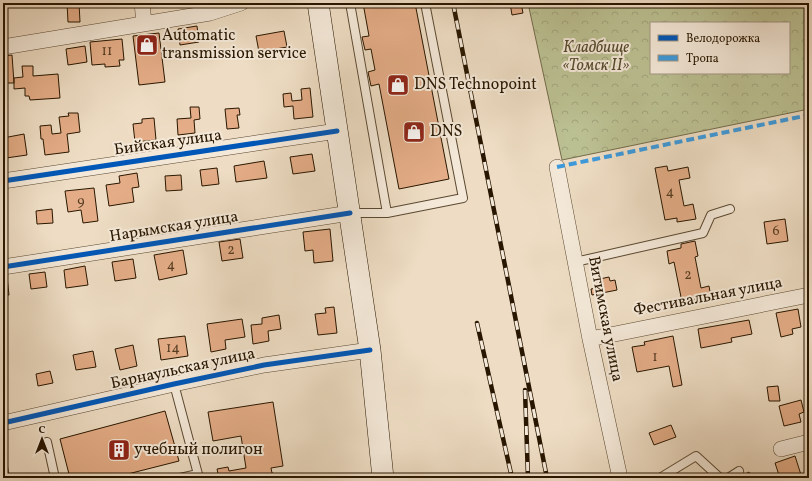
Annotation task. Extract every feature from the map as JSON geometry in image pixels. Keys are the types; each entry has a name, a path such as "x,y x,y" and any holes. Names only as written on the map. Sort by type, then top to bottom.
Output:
{"main road":[{"path":"321,4 337,131 370,350 383,478"}],"street":[{"path":"142,3 144,23"},
{"path":"3,48 210,12 241,3"},
{"name":"Бийская улица","path":"3,181 337,131"},
{"name":"Витимская улица","path":"557,167 590,339 620,478"},
{"name":"Нарымская улица","path":"3,267 350,213"},
{"name":"Фестивальная улица","path":"590,339 809,295"},
{"name":"Барнаульская улица","path":"3,423 264,365 370,350"},
{"path":"781,449 809,442"}],"lane":[{"path":"350,3 387,213"},
{"path":"350,213 387,213 463,198 425,3"},
{"path":"576,262 703,233 711,216 730,209"},
{"path":"174,384 198,476 180,478"},
{"path":"47,442 56,478"},
{"path":"660,478 696,456 720,478"},
{"path":"3,467 5,478"},
{"path":"728,478 739,471"}],"green space":[{"name":"Кладбище «Томск II»","path":"528,3 809,3 809,109 562,160"}],"building":[{"path":"67,3 79,3 80,22 68,22"},
{"name":"DNS","path":"363,3 415,3 449,179 399,189 379,84 371,86 368,72 375,70 371,49 365,50 362,37 369,36"},
{"path":"510,3 521,3 523,13 512,15"},
{"path":"197,26 199,42 180,45 178,29"},
{"path":"284,31 287,47 259,52 256,36"},
{"path":"159,33 165,82 139,85 133,36"},
{"path":"122,39 124,60 119,60 120,66 105,67 105,64 92,65 90,42"},
{"path":"85,46 87,62 68,65 66,49"},
{"path":"12,55 14,83 4,83 3,56"},
{"path":"22,66 33,66 33,76 58,74 60,98 30,100 29,96 25,96 25,88 14,89 14,78 23,77"},
{"path":"310,88 313,117 294,119 293,106 284,107 283,94 291,93 292,101 302,100 301,89"},
{"path":"190,107 199,107 200,119 194,120 195,133 178,135 177,119 191,118"},
{"path":"239,108 240,115 237,115 239,128 227,129 225,109"},
{"path":"68,113 78,113 80,132 67,134 69,152 45,155 43,139 41,139 40,126 51,125 52,134 61,133 59,117 69,116"},
{"path":"154,118 156,140 135,142 133,124 142,123 142,119"},
{"path":"24,134 27,155 6,158 3,138"},
{"path":"312,154 315,171 293,174 290,157"},
{"path":"264,161 267,178 236,182 234,166"},
{"path":"667,166 668,171 688,167 690,178 679,180 684,206 693,204 696,219 677,222 677,218 665,220 655,168"},
{"path":"217,168 219,184 202,186 200,170"},
{"path":"137,173 139,187 132,188 134,202 109,206 106,185 120,183 119,176"},
{"path":"181,175 182,190 166,191 165,176"},
{"path":"94,188 98,221 83,223 81,210 68,212 65,191"},
{"path":"4,199 5,212 3,212"},
{"path":"52,209 53,223 37,224 36,211"},
{"path":"785,219 788,241 767,244 764,222"},
{"path":"330,229 333,261 314,263 313,250 305,251 303,232"},
{"path":"240,239 243,258 222,261 219,242"},
{"path":"695,241 698,256 695,257 701,288 709,286 711,297 682,302 674,262 669,264 667,251 681,248 681,244"},
{"path":"183,250 187,274 159,280 154,255"},
{"path":"133,259 136,278 115,281 112,262"},
{"path":"85,266 88,285 66,288 64,270"},
{"path":"45,272 47,287 31,289 29,274"},
{"path":"3,277 7,277 9,295 3,296"},
{"path":"609,277 610,281 615,280 617,290 592,295 591,289 596,288 595,280"},
{"path":"334,307 337,333 318,335 315,314 326,313 325,308"},
{"path":"798,309 801,327 792,329 793,334 781,337 776,313"},
{"path":"279,315 281,329 268,331 269,341 253,344 251,325 262,324 262,318"},
{"path":"242,319 245,337 225,340 226,349 211,352 207,324"},
{"path":"749,320 752,334 731,338 732,342 701,348 698,329"},
{"path":"185,336 188,356 161,360 158,339"},
{"path":"673,336 682,385 673,387 669,366 637,372 632,347 645,345 644,342"},
{"path":"133,345 137,366 120,370 115,349"},
{"path":"93,351 96,367 76,370 73,355"},
{"path":"50,371 53,383 38,386 36,374"},
{"path":"778,386 780,401 769,401 767,387"},
{"path":"801,400 804,412 799,414 801,422 784,426 779,406"},
{"path":"273,402 283,466 271,468 272,473 276,474 278,478 219,478 217,469 228,467 229,471 246,468 241,436 213,441 208,412"},
{"name":"учебный полигон","path":"165,411 179,461 112,478 70,478 60,439"},
{"path":"671,425 676,437 654,445 649,433"},
{"path":"809,452 809,464 806,453"},
{"path":"795,456 802,478 780,478 775,463"},
{"path":"749,472 752,478 738,478"}],"railway":[{"path":"453,3 547,478"},
{"path":"477,323 512,478"},
{"path":"525,390 528,478"}],"marked path":[{"path":"557,167 809,115"}],"cycle path":[{"path":"3,181 337,131"},
{"path":"3,267 350,213"},
{"path":"3,423 264,365 370,350"}],"place":[{"name":"Automatic transmission service","path":"147,45"},
{"name":"DNS Technopoint","path":"398,85"},
{"name":"DNS","path":"414,132"},
{"name":"учебный полигон","path":"119,450"}]}
